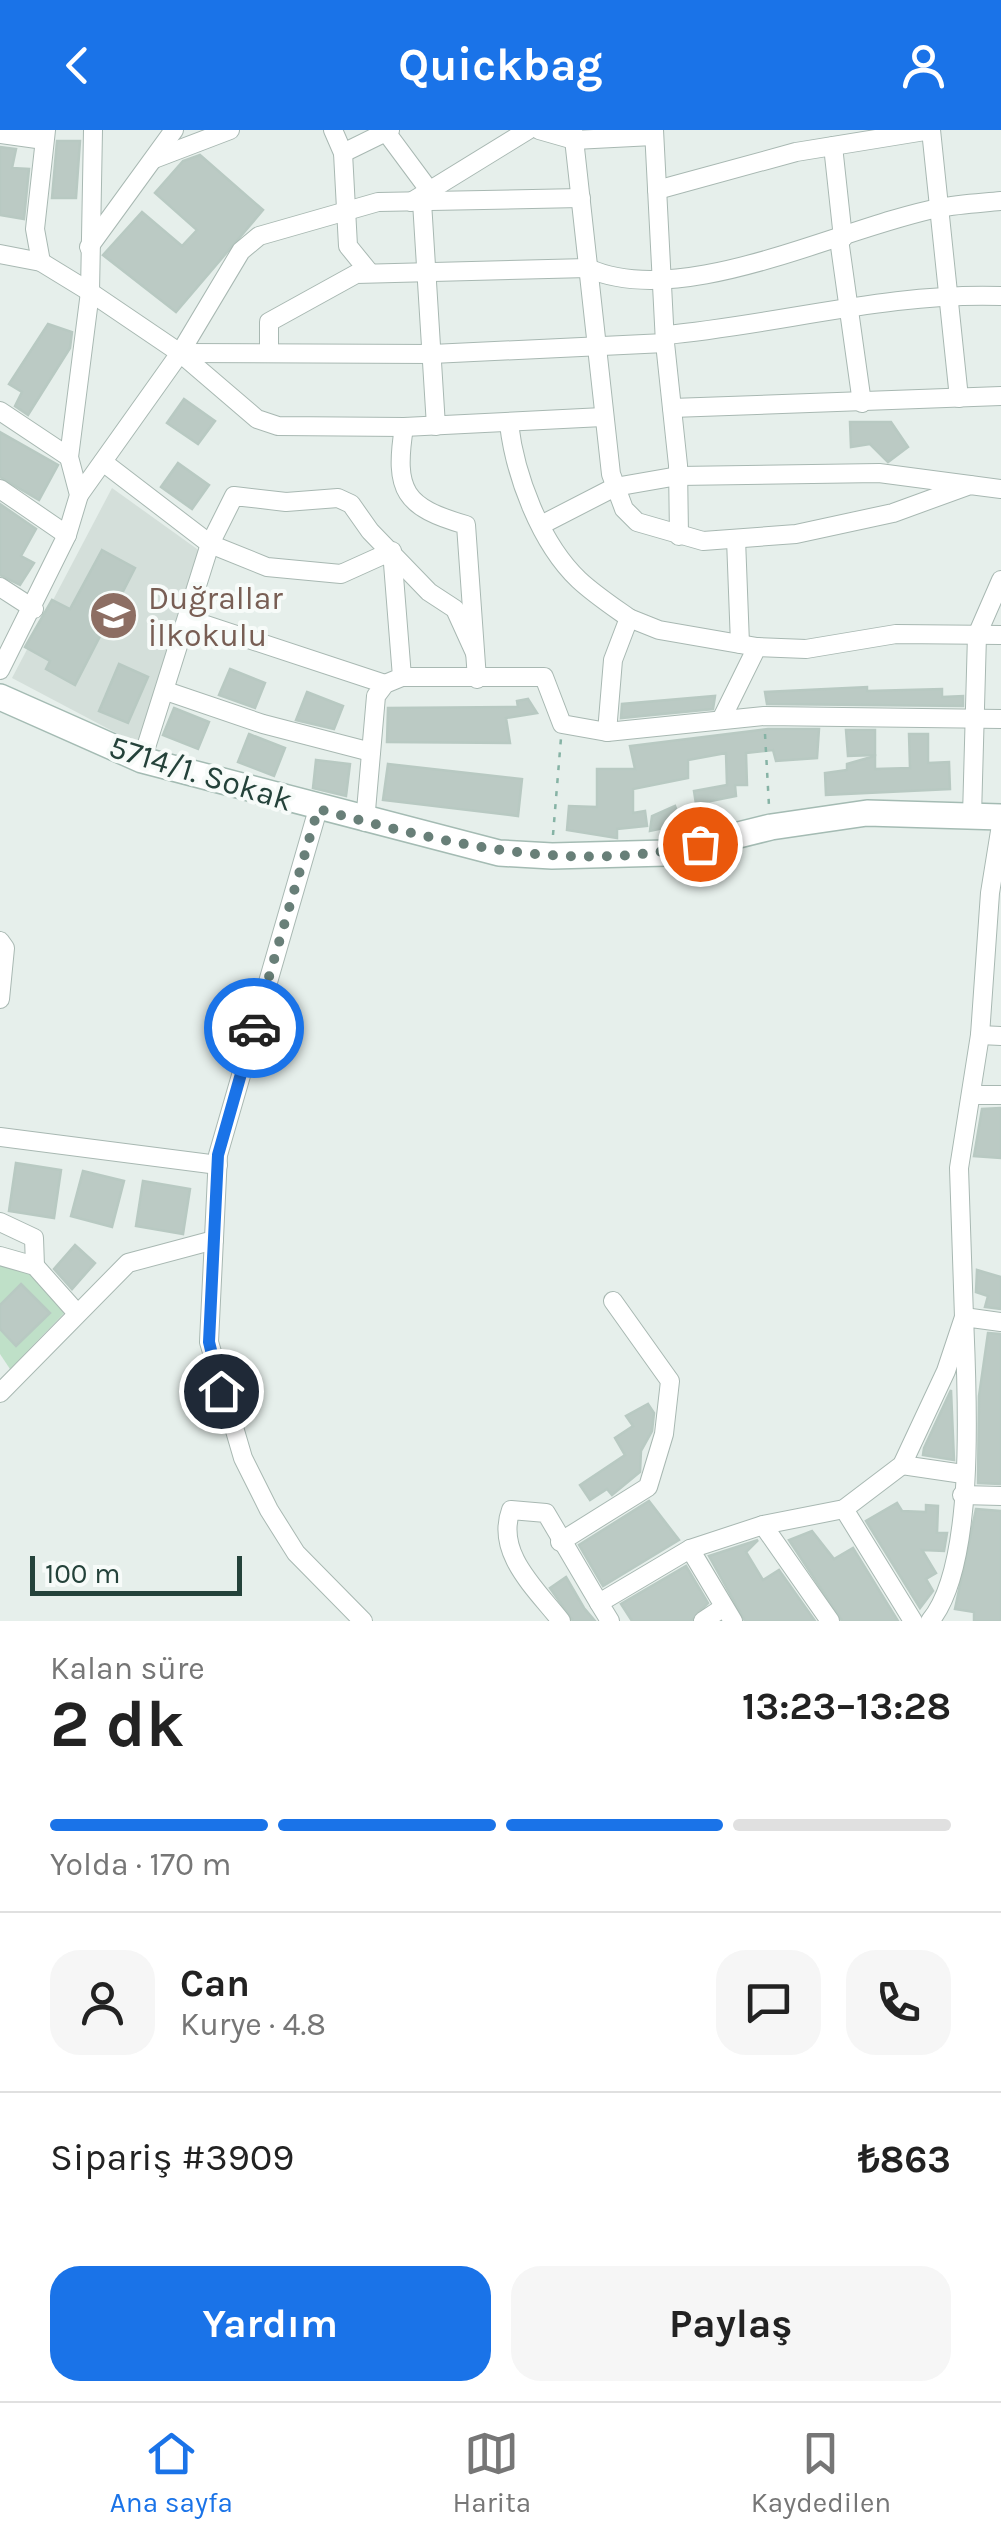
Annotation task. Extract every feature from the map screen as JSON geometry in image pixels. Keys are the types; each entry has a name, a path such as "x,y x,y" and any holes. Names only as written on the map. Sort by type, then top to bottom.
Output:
{"main road":[{"name":"5714/1. Sokak","path":"0,697 142,760 365,822 498,852 552,856 666,852 771,827 868,813 972,816 1001,821"}],"street":[{"path":"78,495 69,456 90,292 93,130"},
{"path":"89,247 174,130"},
{"path":"153,159 230,130"},
{"path":"333,130 343,152 348,246 370,273"},
{"path":"421,198 528,130"},
{"path":"539,130 573,135 653,133 679,536"},
{"path":"657,190 833,146 931,130 959,398"},
{"path":"343,152 388,131 421,198 436,426"},
{"path":"0,134 45,135 35,228 41,262"},
{"path":"573,135 598,345 602,416 616,486 624,509 637,522 679,536 736,539 796,534 893,513 970,485"},
{"path":"833,146 862,403"},
{"path":"0,670 67,535 78,495 180,353 241,251 258,236 378,202 421,198 580,198"},
{"path":"269,352 268,322 356,274 588,268 610,278 662,280 806,251 939,208 1001,202"},
{"path":"0,254 41,262 90,292 180,353 257,419 278,426 509,424 602,416"},
{"path":"180,353 432,354 598,345 665,339 851,308 1001,296"},
{"path":"672,408 1001,396"},
{"path":"1,414 69,456"},
{"path":"509,424 518,474 542,524 576,578 629,618 659,630 748,646 806,649 896,634 1001,635"},
{"path":"404,427 400,480 409,498 430,514 466,525 477,678"},
{"path":"103,462 210,544 267,567 342,574 392,552"},
{"path":"542,524 616,486 678,476 879,473 1001,489"},
{"path":"0,488 67,535"},
{"path":"142,760 210,544 234,496 286,502 338,498 351,504 429,592 455,609 463,635 475,653"},
{"path":"722,718 748,646 736,539"},
{"path":"365,822 376,696 394,680 392,552"},
{"path":"972,816 977,634 1001,580"},
{"path":"0,587 34,608"},
{"path":"607,732 613,660 629,618"},
{"path":"188,620 394,680 544,677 562,724 607,732 764,716 1001,719"},
{"path":"166,691 263,724 371,752"},
{"path":"318,809 224,1130 218,1165 209,1342 244,1458 296,1553 364,1621"},
{"path":"930,1621 949,1582 969,1440 959,1168 993,968 1001,821"},
{"path":"0,941 6,948 0,999"},
{"path":"980,1035 1001,1036"},
{"path":"971,1095 1001,1095"},
{"path":"0,1137 218,1165"},
{"path":"0,1222 34,1238 34,1266"},
{"path":"0,1393 128,1263 214,1240"},
{"path":"0,1256 34,1266 76,1312"},
{"path":"560,1542 648,1486 664,1434 670,1381 613,1301"},
{"path":"964,1317 1001,1322"},
{"path":"599,1602 690,1548 763,1525 844,1509 902,1464 946,1370 964,1317"},
{"path":"902,1464 963,1474"},
{"path":"962,1495 1001,1496"},
{"path":"844,1509 913,1621"},
{"path":"561,1621 508,1547 506,1524 511,1510 546,1513 610,1621"},
{"path":"763,1525 830,1621"},
{"path":"690,1548 728,1614 703,1621"}],"path":[{"path":"764,716 771,827"},
{"path":"552,856 562,724"}],"shaded area":[{"name":"Duğrallar İlkokulu","path":"112,488 204,554 137,744 12,678"}],"green space":[{"path":"0,1256 35,1266 71,1306 10,1369 0,1354"}],"building":[{"path":"57,141 80,141 76,198 52,198"},
{"path":"0,147 16,149 12,168 29,169 24,219 0,215"},
{"path":"200,155 263,210 176,312 103,255 142,212 182,246 197,230 155,193 183,161"},
{"path":"48,324 72,332 70,348 28,415 15,406 22,392 9,384"},
{"path":"184,399 215,421 198,444 167,423"},
{"path":"850,422 891,422 908,447 888,462 870,444 851,447"},
{"path":"0,432 58,465 39,500 0,477"},
{"path":"178,463 209,485 192,509 161,487"},
{"path":"0,504 36,529 21,556 34,563 20,585 0,575"},
{"path":"102,550 135,568 75,685 46,669 50,661 25,647 52,600 70,609"},
{"name":"Duğrallar İlkokulu","path":"119,664 148,677 128,723 99,711"},
{"path":"230,669 265,683 255,708 219,695"},
{"path":"867,687 867,691 942,689 942,697 963,696 963,706 767,704 765,692"},
{"path":"307,692 343,706 334,729 296,720"},
{"path":"715,696 713,709 621,718 622,704"},
{"path":"528,699 537,713 506,718 510,743 387,742 388,708 518,707 517,701"},
{"path":"174,708 209,722 198,749 163,735"},
{"path":"768,729 819,729 817,758 776,761 773,750 746,753 747,785 735,785 736,796 696,804 694,791 727,785 726,753 688,760 688,778 633,789 633,813 645,811 647,826 617,829 617,838 567,830 569,806 597,807 597,769 635,769 630,746"},
{"path":"846,730 875,730 875,755 848,756"},
{"path":"249,734 285,748 274,776 238,762"},
{"path":"909,734 928,734 928,763 949,762 950,789 826,795 825,773 847,770 847,764 875,756 875,769 910,768"},
{"path":"316,760 350,764 346,796 313,788"},
{"path":"388,764 522,779 518,816 383,800"},
{"path":"675,806 678,814 690,809 695,822 675,831 673,826 650,831 652,816"},
{"path":"1001,1108 1001,1158 974,1156 982,1109"},
{"path":"16,1163 61,1170 54,1218 9,1211"},
{"path":"83,1171 124,1181 112,1227 71,1216"},
{"path":"143,1181 190,1189 183,1234 136,1226"},
{"path":"75,1245 95,1263 72,1289 54,1269"},
{"path":"977,1270 1001,1277 1001,1309 985,1307 988,1296 976,1292"},
{"path":"21,1284 50,1313 16,1346 0,1329 0,1305"},
{"path":"988,1333 1001,1334 1001,1484 978,1483 979,1396"},
{"path":"951,1390 954,1460 923,1455 924,1448"},
{"path":"648,1404 654,1413 652,1431 641,1451 640,1472 612,1495 607,1489 590,1500 580,1485 625,1455 615,1438 633,1426 626,1416"},
{"path":"649,1501 679,1540 603,1586 579,1545"},
{"path":"897,1503 902,1511 926,1512 926,1505 938,1506 937,1533 947,1533 944,1551 922,1550 936,1573 926,1579 933,1591 920,1608 866,1521"},
{"path":"976,1509 1001,1511 1001,1621 974,1621 974,1612 955,1609"},
{"path":"812,1531 834,1559 853,1548 898,1621 842,1621 789,1540"},
{"path":"758,1540 746,1552 763,1580 779,1570 815,1621 745,1621 709,1556"},
{"path":"686,1566 708,1603 691,1621 632,1621 621,1604"},
{"path":"566,1577 595,1621 573,1621 550,1588"}],"way so far":[{"path":"254,1028 318,809 498,852 552,856 666,852 700,844"}],"place":[{"name":"Duğrallar İlkokulu","path":"113,616"}],"route":[{"path":"221,1391 209,1342 218,1155 254,1028"}]}
